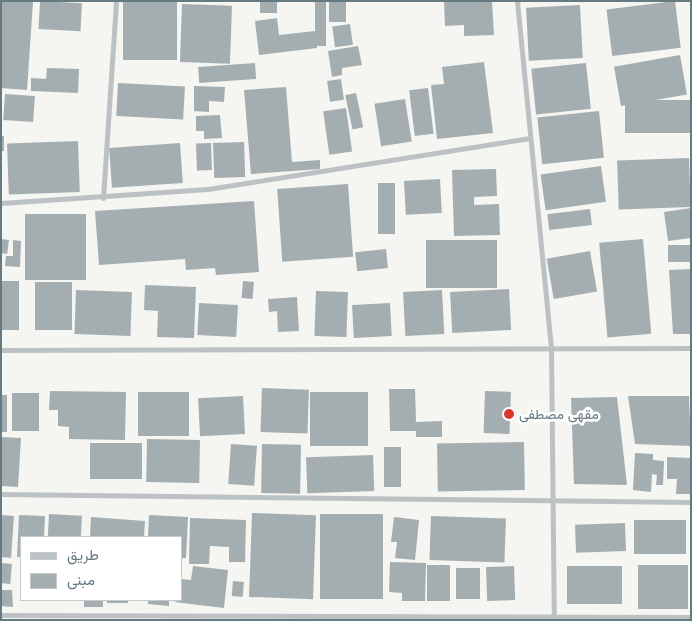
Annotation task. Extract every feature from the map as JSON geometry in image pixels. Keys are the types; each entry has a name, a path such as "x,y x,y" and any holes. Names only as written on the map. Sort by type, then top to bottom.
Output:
{"street":[{"path":"103,198 116,1"},
{"path":"517,1 551,348 554,618"},
{"path":"1,203 103,198 208,189 530,138"},
{"path":"1,350 691,348"},
{"path":"1,494 553,502 691,502"},
{"path":"1,615 691,617"}],"building":[{"path":"1,1 33,2 27,90 1,88"},
{"path":"40,1 82,3 80,31 39,29"},
{"path":"123,1 177,1 177,60 123,60"},
{"path":"260,1 277,1 277,13 260,13"},
{"path":"315,1 326,1 326,46 315,46"},
{"path":"329,1 346,1 346,22 329,22"},
{"path":"444,1 492,1 494,35 464,36 464,25 445,26"},
{"path":"675,1 681,48 612,56 607,9"},
{"path":"182,4 232,6 230,64 180,62"},
{"path":"580,5 583,58 529,61 526,8"},
{"path":"277,18 279,35 315,31 317,48 259,55 255,21"},
{"path":"350,24 353,45 335,47 332,27"},
{"path":"358,46 362,65 342,68 342,75 332,77 328,51"},
{"path":"680,55 687,94 621,106 614,67"},
{"path":"484,62 493,133 437,139 431,85 444,84 442,67"},
{"path":"255,63 256,79 199,83 198,67"},
{"path":"586,63 591,109 536,114 531,69"},
{"path":"47,68 79,69 78,93 31,91 31,78 46,79"},
{"path":"341,79 344,100 330,102 327,81"},
{"path":"118,83 185,87 183,119 116,116"},
{"path":"194,86 225,87 224,102 209,101 209,112 194,111"},
{"path":"286,87 292,162 320,160 320,169 251,174 244,90"},
{"path":"428,88 434,134 415,136 409,90"},
{"path":"356,93 363,127 353,130 345,95"},
{"path":"5,94 35,96 33,122 3,120"},
{"path":"405,99 412,141 381,146 374,104"},
{"path":"625,100 691,100 691,133 625,133"},
{"path":"346,108 352,152 329,155 323,111"},
{"path":"599,111 604,158 542,164 537,117"},
{"path":"220,115 222,138 204,139 204,131 196,131 196,116"},
{"path":"1,136 4,136 4,151 1,151"},
{"path":"78,141 80,192 9,194 7,143"},
{"path":"244,142 245,177 214,178 213,143"},
{"path":"180,143 183,183 112,188 109,148"},
{"path":"211,143 212,170 197,171 196,144"},
{"path":"689,158 691,207 619,209 617,161"},
{"path":"601,166 606,202 546,210 541,174"},
{"path":"496,169 497,196 474,197 474,205 499,204 500,235 454,236 452,170"},
{"path":"440,179 442,213 406,215 404,181"},
{"path":"378,183 395,183 395,234 378,234"},
{"path":"348,184 353,257 282,262 277,189"},
{"path":"254,201 259,272 216,275 215,268 186,270 185,259 99,265 95,211"},
{"path":"691,208 691,238 668,241 664,212"},
{"path":"590,209 592,225 549,230 547,214"},
{"path":"25,214 86,214 86,280 25,280"},
{"path":"1,239 9,240 7,254 1,253"},
{"path":"643,239 651,334 607,337 599,243"},
{"path":"13,240 21,241 20,267 5,266 6,256 13,256"},
{"path":"426,240 497,240 497,288 426,288"},
{"path":"668,245 691,245 691,262 668,262"},
{"path":"386,249 388,268 357,271 355,252"},
{"path":"590,251 597,291 554,299 547,259"},
{"path":"691,269 691,334 673,334 669,270"},
{"path":"1,281 19,281 19,330 1,330"},
{"path":"243,281 254,282 252,299 242,298"},
{"path":"35,282 72,282 72,330 35,330"},
{"path":"145,285 196,287 194,338 157,337 158,311 144,310"},
{"path":"509,289 511,330 452,333 450,292"},
{"path":"76,290 132,292 130,336 74,334"},
{"path":"442,290 444,334 405,336 403,292"},
{"path":"316,291 348,292 346,337 314,336"},
{"path":"297,297 299,331 278,332 277,311 269,312 268,299"},
{"path":"199,303 238,305 236,337 197,335"},
{"path":"390,303 392,336 354,338 352,305"},
{"path":"262,388 309,390 307,434 260,432"},
{"path":"389,389 415,389 416,422 442,421 442,437 416,437 416,431 390,431"},
{"path":"50,391 126,392 125,440 69,439 69,427 58,426 58,410 49,410"},
{"path":"485,391 511,392 510,434 484,433"},
{"path":"138,392 189,392 189,436 138,436"},
{"path":"310,392 368,392 368,446 310,446"},
{"path":"12,393 39,393 39,431 12,431"},
{"path":"1,395 7,395 7,432 1,432"},
{"path":"243,396 245,434 200,436 198,398"},
{"path":"628,396 689,396 691,446 635,444"},
{"path":"617,397 627,485 574,484 571,398"},
{"path":"1,437 21,438 18,487 1,486"},
{"path":"147,439 200,440 199,483 146,482"},
{"path":"524,442 525,490 438,492 437,444"},
{"path":"90,443 142,443 142,479 90,479"},
{"path":"231,444 257,446 254,486 228,484"},
{"path":"262,444 301,445 300,494 261,493"},
{"path":"384,447 401,447 401,487 384,487"},
{"path":"635,453 653,454 653,460 664,461 663,485 656,485 657,475 652,474 651,492 633,490"},
{"path":"373,455 374,491 307,493 306,457"},
{"path":"667,457 691,458 691,494 676,494 677,479 667,479"},
{"path":"252,513 316,515 313,599 249,597"},
{"path":"49,514 82,516 81,536 48,536"},
{"path":"320,514 383,514 383,599 320,599"},
{"path":"1,515 14,516 11,558 1,557"},
{"path":"19,515 45,516 44,536 20,536 20,557 17,557"},
{"path":"149,515 188,517 186,558 182,558 182,536 148,536"},
{"path":"431,516 506,519 504,563 429,560"},
{"path":"91,517 145,521 144,536 90,536"},
{"path":"394,517 419,520 415,560 395,558 397,542 391,542"},
{"path":"190,518 246,520 245,562 229,562 229,547 210,546 209,564 189,564"},
{"path":"634,520 686,520 686,554 634,554"},
{"path":"625,523 626,551 576,553 575,525"},
{"path":"390,562 426,563 425,601 402,601 402,593 389,592"},
{"path":"1,563 12,564 10,584 1,583"},
{"path":"427,565 450,565 450,601 427,601"},
{"path":"638,565 688,565 688,609 638,609"},
{"path":"193,566 228,570 224,608 174,602 182,601 182,579 191,580"},
{"path":"514,566 515,600 487,601 486,567"},
{"path":"567,566 622,566 622,604 567,604"},
{"path":"456,568 480,568 480,599 456,599"},
{"path":"233,581 244,582 243,597 232,596"},
{"path":"1,590 12,590 13,607 1,606"},
{"path":"84,601 103,601 103,607 84,607"},
{"path":"107,601 128,601 128,603 107,603"},
{"path":"148,601 169,601 169,606 148,604"}],"place":[{"name":"مقهى مصطفى","path":"509,414"}]}
